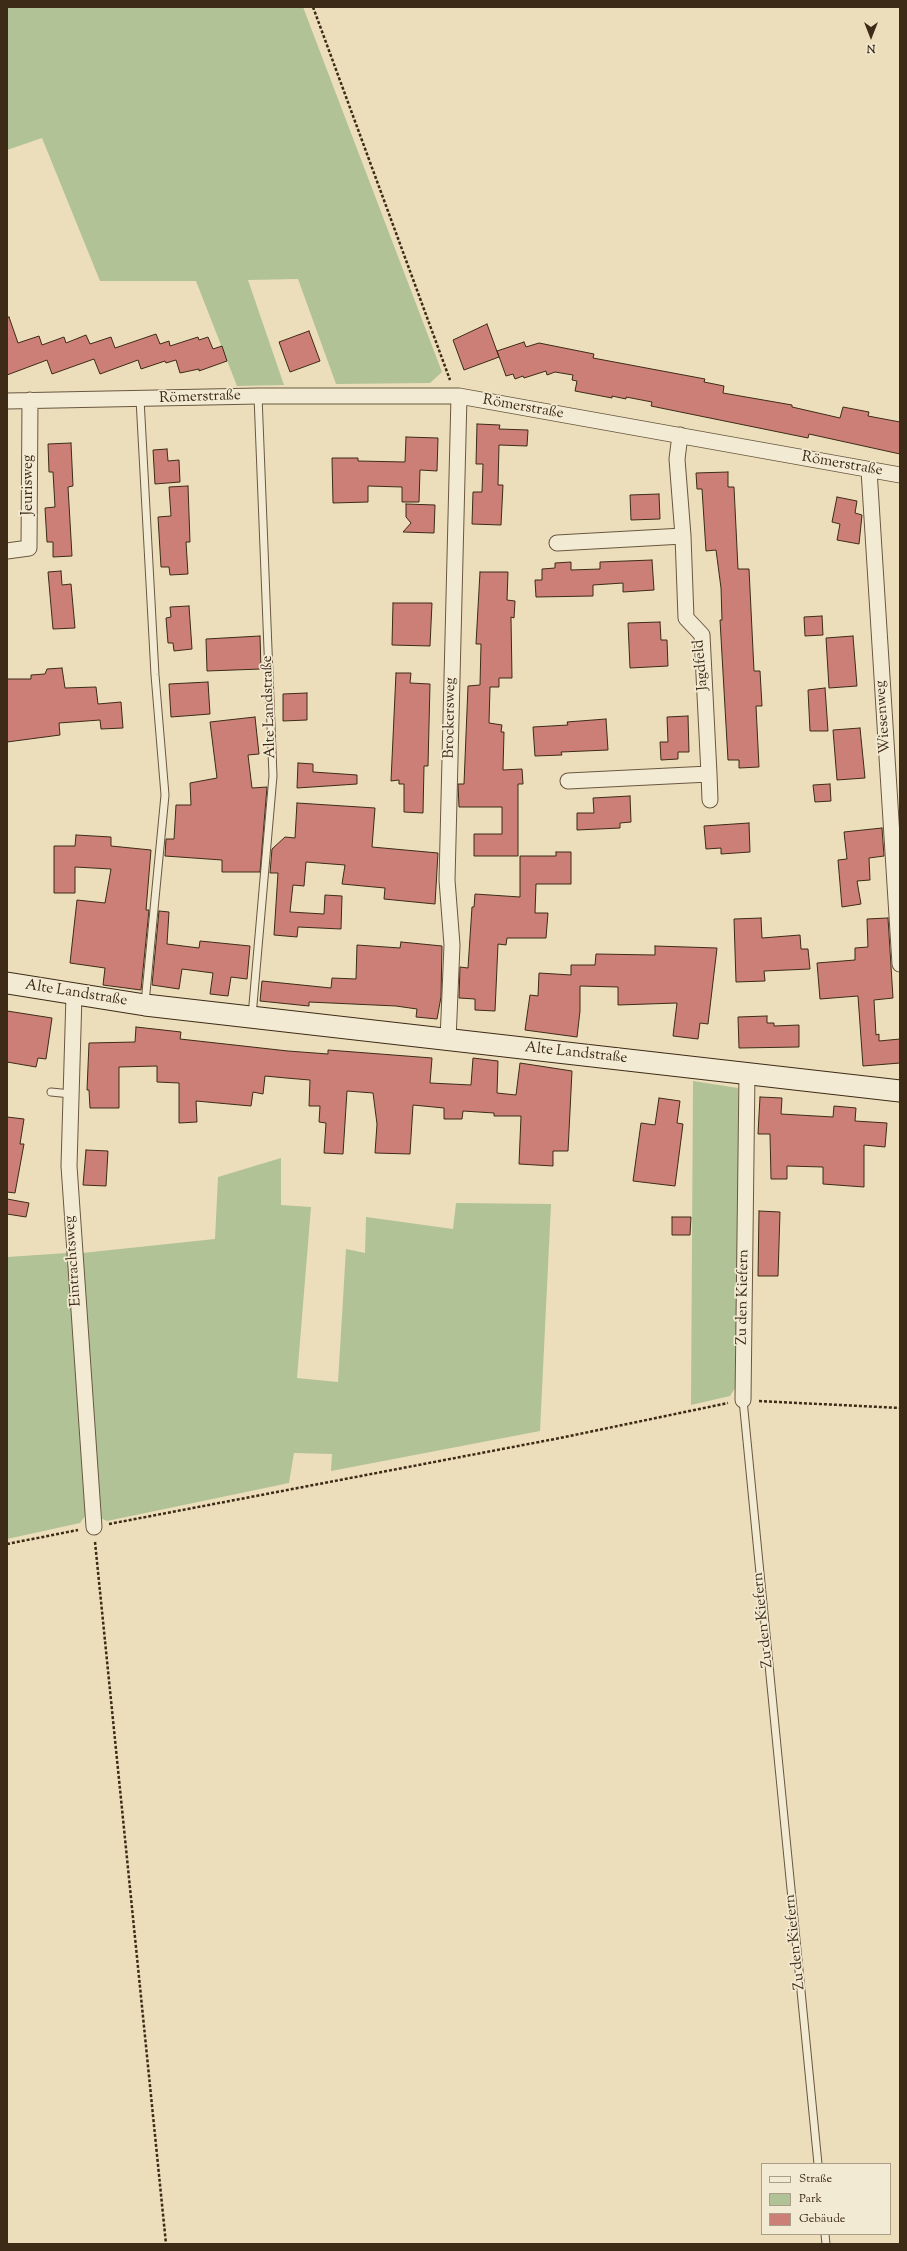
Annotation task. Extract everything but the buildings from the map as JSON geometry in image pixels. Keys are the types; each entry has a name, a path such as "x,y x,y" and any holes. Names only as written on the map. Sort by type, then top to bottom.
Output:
{"main road":[{"name":"Alte Landstraße","path":"7,983 74,995 251,1018 900,1091"}],"street":[{"name":"Römerstraße","path":"7,401 258,396 459,396 900,475"},
{"name":"Brockersweg","path":"448,1040 452,945 447,880 459,396"},
{"name":"Jeurisweg","path":"7,551 29,548 30,400"},
{"name":"Jagdfeld","path":"680,435 677,459 683,536 686,618 702,635 710,800"},
{"name":"Wiesenweg","path":"869,470 900,964"},
{"path":"557,543 683,536"},
{"path":"568,781 709,774"},
{"name":"Eintrachtsweg","path":"74,995 69,1166 71,1221 94,1527"},
{"name":"Zu den Kiefern","path":"743,1400 747,1074"}],"lane":[{"name":"Alte Landstraße","path":"251,1018 273,776 258,396"},
{"name":"Römerstraße","path":"140,399 155,675"},
{"name":"Alte Landstraße","path":"145,1005 164,795 155,675"},
{"path":"51,1092 71,1094"},
{"name":"Zu den Kiefern","path":"743,1400 818,2163"}],"path":[{"path":"313,7 448,377 459,396"},
{"path":"7,1544 560,1438 743,1400 900,1408"},
{"path":"94,1527 166,2244"}],"green space":[{"path":"7,7 303,7 442,372 430,383 336,384 298,279 248,280 284,385 237,386 196,281 100,281 42,138 7,150"},
{"path":"693,1081 738,1088 740,1197 737,1385 730,1396 691,1405"},
{"path":"281,1158 281,1205 311,1207 297,1378 338,1382 346,1249 365,1253 366,1217 453,1229 456,1203 551,1204 540,1431 331,1471 332,1454 294,1453 289,1483 107,1521 98,1517 82,1253 215,1239 218,1177"},
{"path":"67,1253 88,1512 80,1523 7,1539 7,1257"}]}
